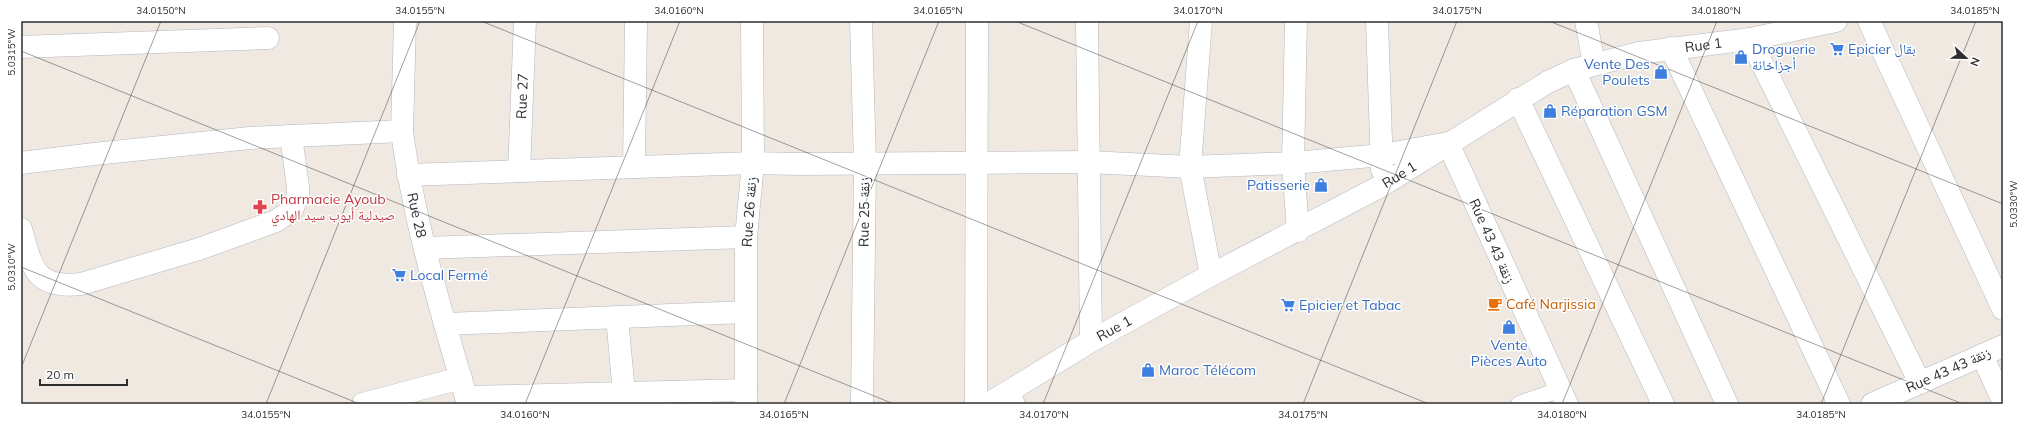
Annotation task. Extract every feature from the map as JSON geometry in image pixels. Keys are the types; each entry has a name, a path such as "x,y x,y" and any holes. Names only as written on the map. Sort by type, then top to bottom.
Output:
{"street":[{"name":"Rue 28","path":"405,21 402,131 408,175 425,248 465,393"},
{"name":"Rue 27","path":"519,171 526,21"},
{"path":"634,167 636,21"},
{"name":"Rue 26 زنقة","path":"746,397 746,238 753,162 752,21"},
{"name":"Rue 25 زنقة","path":"861,21 865,164 862,404"},
{"path":"976,404 975,163 977,21"},
{"path":"1088,21 1091,341"},
{"path":"1201,21 1190,167 1211,275"},
{"path":"1296,21 1293,163 1298,231"},
{"path":"1377,21 1383,155 1381,186"},
{"path":"1586,21 1584,67 1728,404"},
{"name":"Rue 1","path":"988,404 1014,397 1091,341 1211,275 1298,231 1381,186 1518,99 1548,82 1584,67 1639,53 1750,39 1793,25 1836,21"},
{"path":"1869,21 2003,309"},
{"path":"21,47 268,38"},
{"path":"1750,39 1920,383"},
{"path":"1671,48 1838,404"},
{"path":"1518,99 1663,404"},
{"path":"21,163 110,152 291,136 402,131"},
{"path":"21,229 32,264 37,273 49,281 62,285 81,284 199,249 276,221 292,210 298,195 298,187 291,136"},
{"path":"408,175 753,162 865,164 1089,162 1190,167 1293,163 1383,155 1448,143"},
{"name":"Rue 43 زنقة 43","path":"1448,143 1563,397"},
{"path":"425,248 746,238"},
{"path":"445,324 746,312"},
{"path":"617,317 625,398"},
{"name":"Rue 43 زنقة 43","path":"1872,404 2003,346"},
{"path":"1982,355 2003,401"},
{"path":"363,404 465,393 625,398 746,397"}],"lane":[{"path":"1519,404 1563,397"}],"place":[{"name":"Epicier بقال","path":"1837,49"},
{"name":"Droguerie أجزاخانة","path":"1741,57"},
{"name":"Vente Des Poulets","path":"1661,72"},
{"name":"Réparation GSM","path":"1550,111"},
{"name":"Patisserie","path":"1321,185"},
{"name":"Pharmacie Ayoub صيدلية أيوب سيد الهادي","path":"260,207"},
{"name":"Local Fermé","path":"399,275"},
{"name":"Café Narjissia","path":"1495,304"},
{"name":"Epicier et Tabac","path":"1288,305"},
{"name":"Vente Pièces Auto","path":"1509,327"},
{"name":"Maroc Télécom","path":"1148,370"}]}
